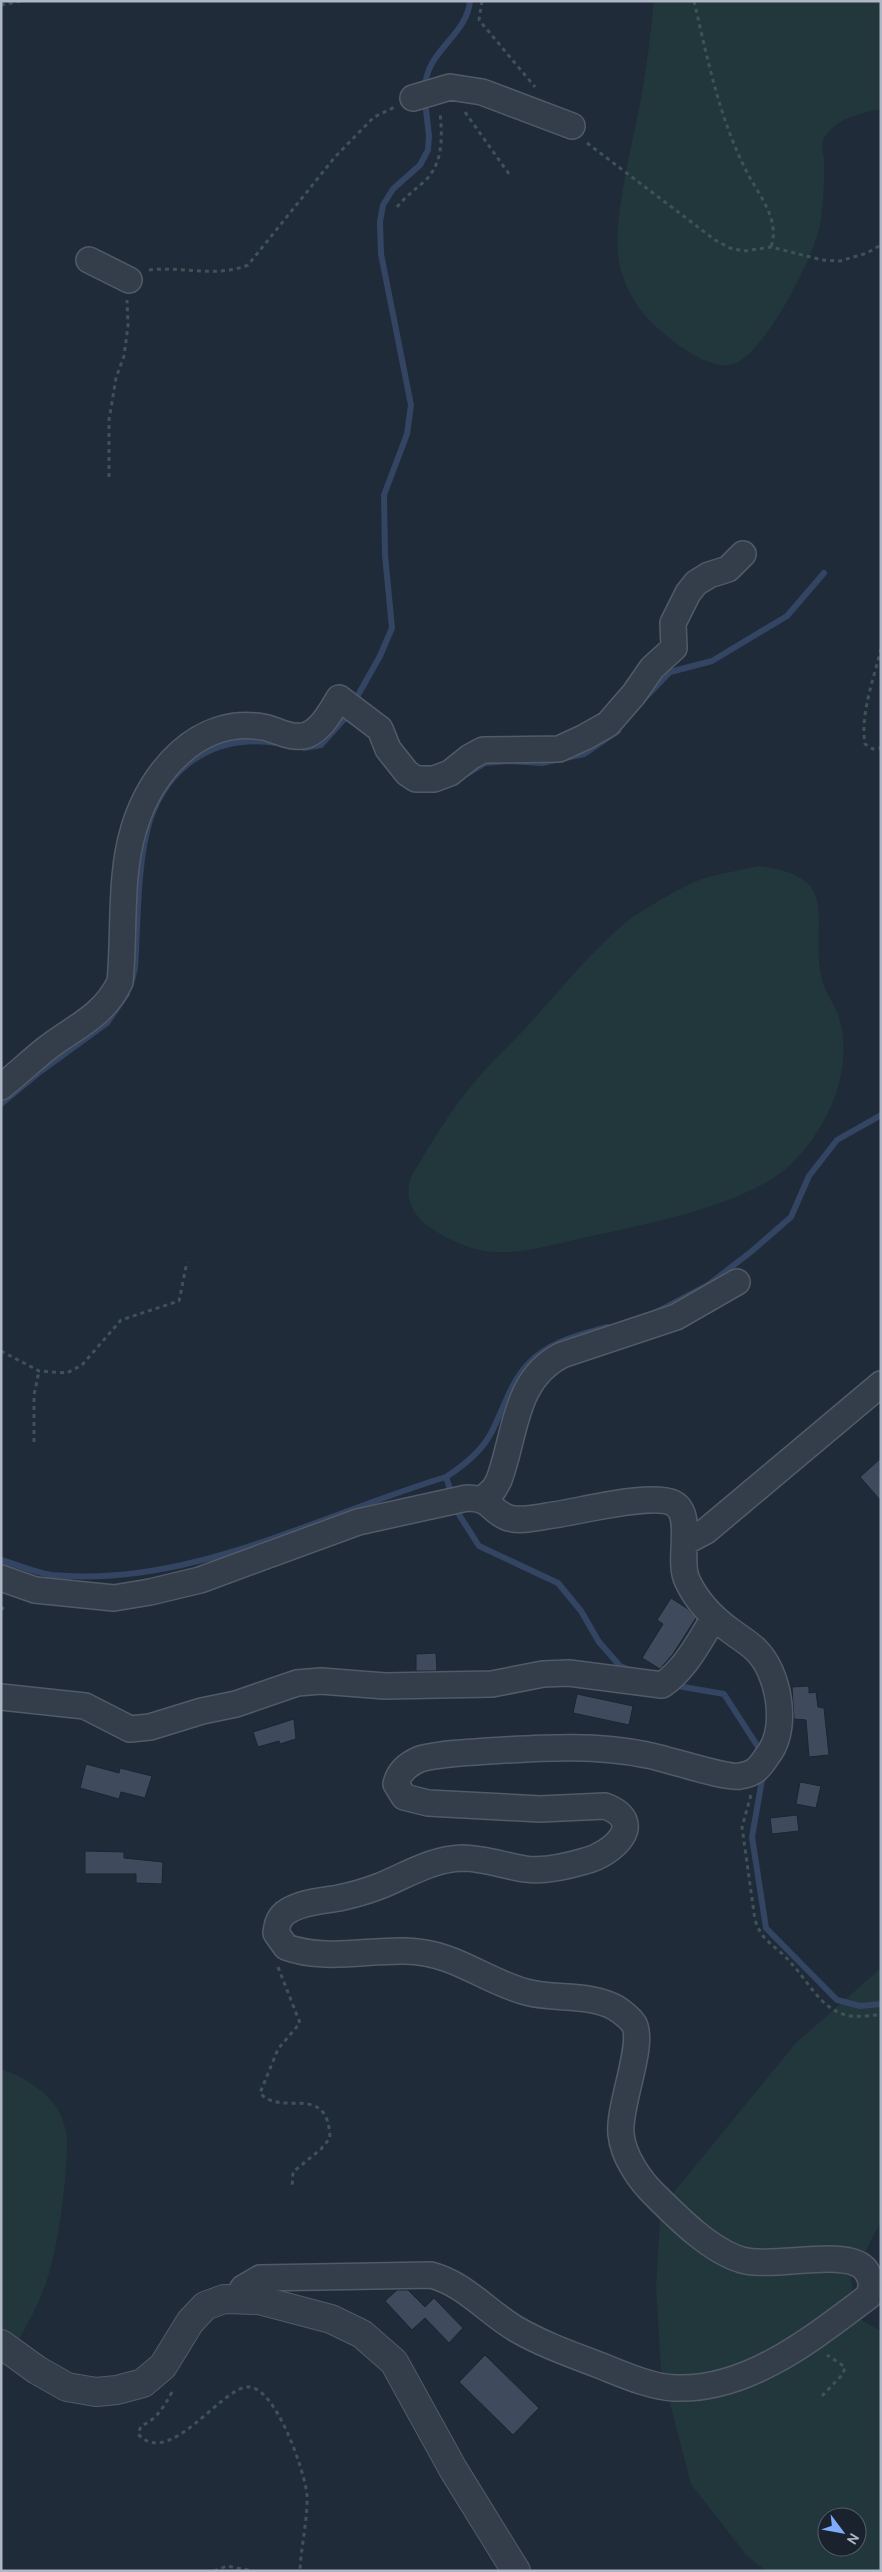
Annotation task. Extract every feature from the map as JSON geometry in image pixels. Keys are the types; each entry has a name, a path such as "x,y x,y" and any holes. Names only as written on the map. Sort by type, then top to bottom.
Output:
{"street":[{"path":"428,94 450,87 482,92 572,126"},
{"path":"89,260 129,280"},
{"path":"1,1087 47,1048 89,1020 106,1006 114,994 120,982 127,855 135,826 147,797 160,774 174,755 216,731 236,727 262,727 295,737 306,735 319,726 339,698 380,729 388,749 407,774 416,779 434,779 450,773 470,757 483,750 558,749 608,724 634,694 652,668 674,648 673,623 688,593 696,583 709,575 728,570 743,554"},
{"path":"1,1578 35,1590 114,1598 150,1592 200,1580 358,1522 442,1502 475,1498 494,1489 499,1480 526,1389 546,1363 578,1349 676,1317 737,1282"},
{"path":"685,1542 706,1531 881,1384"},
{"path":"237,2299 243,2288 260,2278 430,2275 447,2279 514,2328 546,2345 631,2377 673,2388 698,2387 729,2380 762,2368 798,2346 869,2296 872,2282 864,2268 849,2261 821,2259 757,2263 741,2260 726,2253 686,2226 653,2194 623,2149 620,2132 627,2084 638,2041 634,2025 627,2016 615,2008 584,1998 547,1996 525,1992 503,1984 474,1968 433,1953 405,1950 317,1954 295,1951 279,1941 276,1933 277,1922 285,1914 297,1907 378,1887 430,1863 463,1858 527,1870 545,1869 587,1861 610,1851 623,1835 624,1819 614,1809 605,1806 540,1809 443,1804 404,1797 396,1784 398,1776 403,1769 422,1759 460,1753 580,1747 646,1754 737,1777 765,1760 780,1706 776,1687 767,1666 758,1652 708,1612 687,1579 683,1566 685,1542 681,1510 670,1501 637,1501 548,1516 513,1519 475,1498"},
{"path":"1,1697 85,1706 130,1729 150,1727 202,1711 228,1706 298,1683 321,1681 385,1686 492,1684 544,1674 569,1673 668,1681 714,1618"},
{"path":"1,2344 37,2370 67,2387 96,2392 117,2390 142,2384 163,2366 190,2322 205,2306 224,2299 259,2300 331,2319 362,2334 394,2362 453,2469 516,2571"}],"path":[{"path":"1,5 20,1"},
{"path":"482,1 479,20 537,88"},
{"path":"694,1 708,61 732,142 772,219 773,239 770,247"},
{"path":"466,90 462,104 466,115 510,174"},
{"path":"109,477 109,420 116,378 124,356 128,326 126,284 134,275 162,268 231,272 248,265 335,157 374,117 428,94 442,140 440,153 427,179 407,195 397,207"},
{"path":"572,126 586,142 715,240 730,248 744,251 770,247 822,260 840,261 867,254 881,245"},
{"path":"881,649 868,704 864,737 865,744 869,747 874,749 881,748"},
{"path":"1,1351 39,1371 67,1373 82,1364 121,1320 179,1301 187,1262"},
{"path":"34,1442 34,1395 39,1371"},
{"path":"765,1760 742,1827 755,1920 760,1934 768,1944 790,1961 822,2002 846,2015 881,2016"},
{"path":"279,1941 274,1956 300,2023 278,2050 260,2093 266,2099 280,2102 305,2102 322,2110 330,2123 330,2138 321,2149 293,2172 292,2188"},
{"path":"798,2346 827,2355 845,2367 843,2374 822,2396"},
{"path":"173,2388 163,2409 153,2421 141,2426 138,2434 145,2441 151,2443 172,2438 215,2409 233,2391 247,2387 257,2389 269,2398 287,2434 302,2471 307,2495 300,2571"},
{"path":"214,2571 228,2566 253,2571"}],"green space":[{"path":"654,1 881,1 881,109 848,118 834,127 823,140 824,174 821,219 801,276 762,339 748,354 736,363 729,365 715,364 699,358 659,330 635,302 629,292 620,267 618,232 620,212 626,170 643,86"},
{"path":"758,866 785,872 803,880 813,891 818,904 819,958 822,980 838,1015 843,1035 841,1076 835,1096 816,1135 789,1166 745,1193 718,1204 659,1221 520,1251 486,1251 469,1247 431,1228 421,1220 413,1210 409,1198 410,1182 414,1171 442,1126 491,1063 525,1029 590,956 629,920 676,892 702,879"},
{"path":"881,1968 881,2222 851,2278 856,2317 881,2331 881,2571 766,2571 747,2556 691,2484 661,2369 656,2286 661,2208 795,2044"},
{"path":"1,2069 28,2081 51,2101 62,2118 66,2132 67,2154 62,2210 47,2280 33,2314 1,2367"}],"building":[{"path":"881,1458 881,1501 860,1477"},
{"path":"671,1598 688,1609 696,1618 673,1654 660,1669 642,1658 663,1624 657,1620"},
{"path":"436,1653 437,1671 416,1671 416,1654"},
{"path":"809,1686 809,1693 816,1692 818,1707 824,1708 829,1755 809,1757 806,1720 794,1719 792,1687"},
{"path":"577,1694 633,1706 629,1725 573,1713"},
{"path":"294,1719 296,1739 280,1744 279,1741 258,1747 253,1732"},
{"path":"86,1764 119,1773 120,1768 152,1776 145,1798 121,1792 119,1799 80,1788"},
{"path":"800,1782 821,1786 816,1808 796,1804"},
{"path":"797,1815 799,1831 772,1834 770,1818"},
{"path":"85,1851 124,1852 124,1858 163,1862 162,1884 136,1883 136,1874 85,1874"},
{"path":"397,2290 408,2290 425,2307 434,2298 463,2328 449,2343 425,2318 412,2330 385,2301"},
{"path":"485,2355 539,2408 513,2435 459,2382"}],"waterway":[{"path":"425,89 427,76 432,64 462,24 470,1"},
{"path":"353,704 380,656 392,628 385,555 384,495 407,434 411,405 381,254 380,222 383,205 393,189 420,165 428,150 429,136 425,101"},
{"path":"645,698 670,672 712,661 787,616 824,573"},
{"path":"304,748 321,745 345,718 352,721"},
{"path":"467,774 485,763 507,761 542,763 584,754 618,731"},
{"path":"131,984 135,968 143,855 150,820 159,800 170,782 183,768 199,756 216,748 235,743 255,741 277,743"},
{"path":"1,1104 41,1071 107,1023 127,994"},
{"path":"657,1312 708,1285 752,1251 791,1217 809,1176 837,1140 881,1115"},
{"path":"1,1560 33,1571 52,1575 103,1576 154,1571 203,1560 253,1545 446,1477 471,1459 486,1442 516,1380 536,1356 564,1340 607,1327"},
{"path":"446,1477 452,1495"},
{"path":"455,1505 479,1546 558,1583 581,1611 599,1642 620,1666 630,1670"},
{"path":"672,1685 724,1694 762,1753"},
{"path":"763,1774 752,1837 766,1928 837,2000 860,2006 881,2004"}]}
